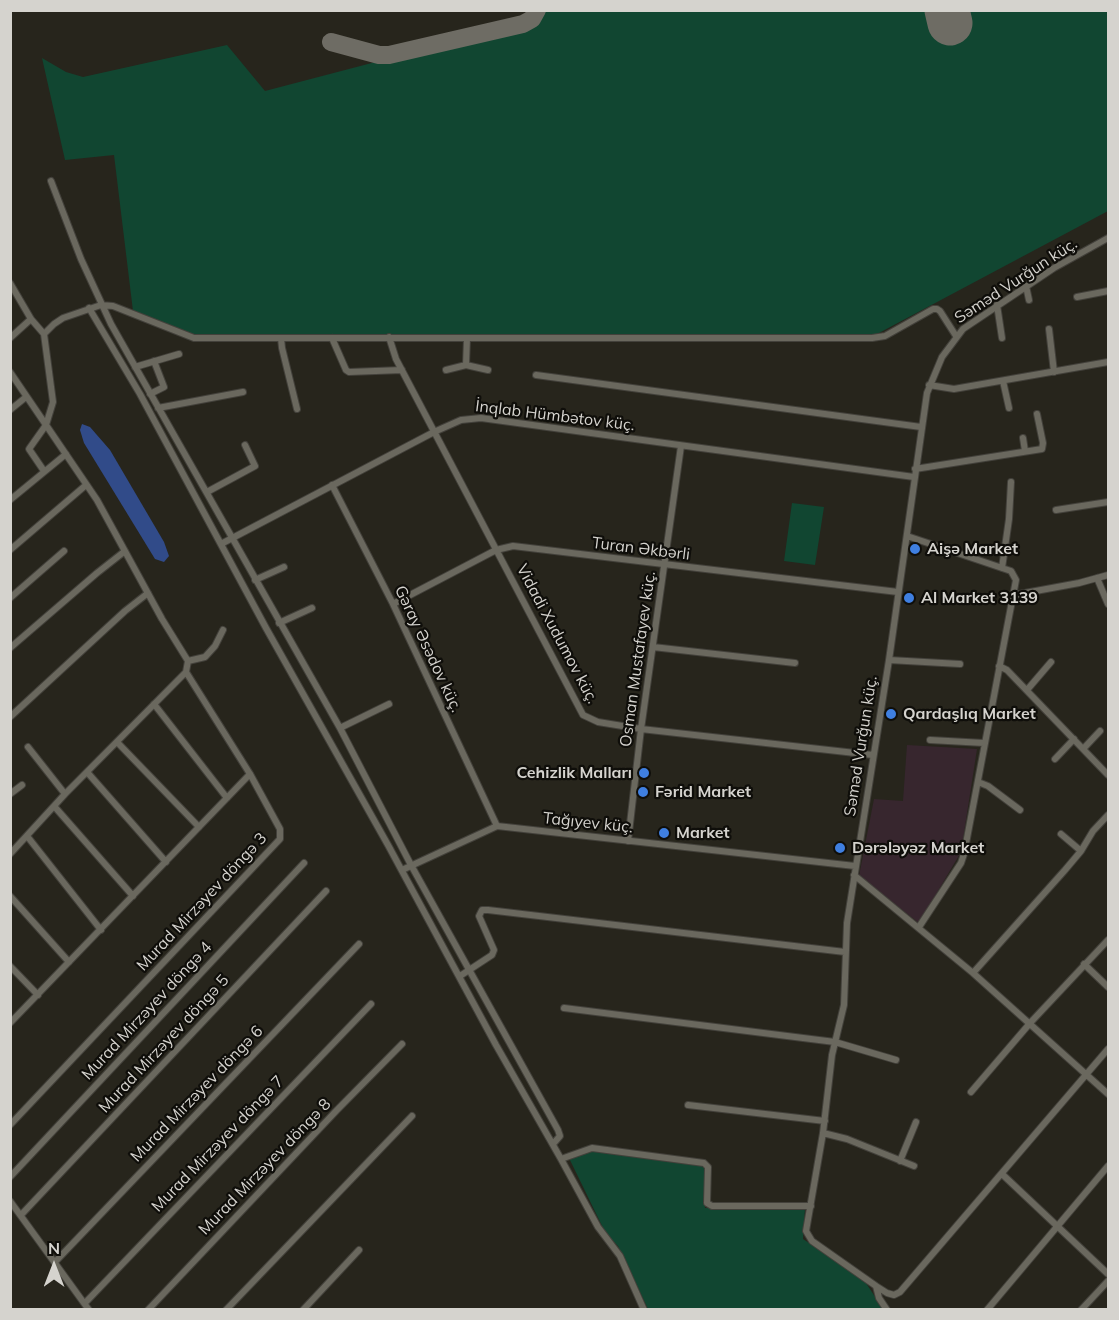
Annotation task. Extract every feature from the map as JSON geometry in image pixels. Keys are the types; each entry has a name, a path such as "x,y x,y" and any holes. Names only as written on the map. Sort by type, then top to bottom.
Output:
{"street":[{"path":"51,181 101,305 340,729 411,865 558,1130 560,1137 553,1144"},
{"name":"Səməd Vurğun küç.","path":"887,1310 879,1298 876,1286 808,1237 806,1232 825,1121 835,1042 844,1005 845,952 855,866 889,660 921,427 929,385 942,357 956,336 970,323 1026,286 1108,238"},
{"path":"10,283 31,320 44,334 53,402 46,424 29,449 44,471"},
{"path":"1026,286 1029,300"},
{"path":"1077,297 1108,291"},
{"path":"44,334 63,318 101,305 113,306 194,338 873,338 885,336 933,309 940,311 956,336"},
{"path":"997,305 1002,338"},
{"path":"89,308 140,394 597,1227 616,1248 644,1310"},
{"path":"10,338 31,320"},
{"path":"1049,329 1054,372"},
{"path":"281,338 297,409"},
{"path":"332,338 349,372 402,370"},
{"name":"Vidadi Xudumov küç.","path":"389,338 402,370 583,715 597,722 641,729 873,755"},
{"path":"466,364 467,338"},
{"path":"135,367 179,354"},
{"path":"150,394 164,387 154,361"},
{"path":"929,385 954,389 1108,362"},
{"path":"446,370 466,364 488,370"},
{"path":"10,372 86,485 188,661 186,672 65,794 10,854"},
{"path":"536,375 921,427"},
{"path":"1003,381 1009,408"},
{"path":"158,408 243,392"},
{"path":"10,410 26,397"},
{"path":"915,469 1039,449 1043,447 1037,414"},
{"name":"İnqlab Hümbətov küç.","path":"221,544 434,432 461,420 481,418 914,477"},
{"path":"1023,438 1025,451"},
{"path":"207,492 252,469 254,463 245,445"},
{"name":"Osman Mustafayev küç.","path":"628,841 641,729 681,446"},
{"path":"10,500 66,454"},
{"path":"1002,568 1009,519 1011,482"},
{"path":"10,550 86,485"},
{"name":"Gəray Əsədov küç.","path":"332,485 393,604 497,826"},
{"path":"1056,510 1108,502"},
{"path":"907,536 1011,571 1016,580 968,839 961,863 919,927"},
{"name":"Turan Əkbərli","path":"393,604 496,550 513,546 665,566 898,592"},
{"path":"10,597 64,550"},
{"path":"10,648 96,573 125,551"},
{"path":"255,580 284,567"},
{"path":"1014,595 1108,575"},
{"path":"1097,578 1108,604"},
{"path":"10,717 147,593"},
{"path":"279,623 312,608"},
{"path":"188,661 205,657 215,646 223,630"},
{"path":"653,647 795,663"},
{"path":"889,660 960,664"},
{"path":"1027,690 1051,662"},
{"path":"999,666 1007,670 1108,775"},
{"name":"Murad Mirzəyev döngə 3","path":"10,1125 280,839 280,829 250,774 186,672"},
{"path":"296,681 309,675"},
{"path":"154,704 227,798"},
{"path":"340,729 389,704"},
{"path":"1084,748 1100,731"},
{"path":"1055,759 1074,738"},
{"path":"930,740 984,743"},
{"path":"117,742 199,827"},
{"path":"28,747 65,794"},
{"path":"87,772 166,861"},
{"path":"10,1023 250,774"},
{"path":"978,782 988,786 1020,810"},
{"path":"10,794 21,785"},
{"path":"54,806 133,896"},
{"path":"974,973 1081,851 1093,831 1108,815"},
{"path":"402,870 497,826"},
{"name":"Tağıyev küç.","path":"497,826 855,866"},
{"path":"1061,834 1081,851"},
{"path":"27,836 101,930"},
{"name":"Murad Mirzəyev döngə 4","path":"10,1177 304,863"},
{"path":"854,875 1031,1022 1108,1094"},
{"name":"Murad Mirzəyev döngə 5","path":"21,1215 326,891"},
{"path":"10,896 69,962"},
{"path":"460,976 492,955 494,950 479,916 482,910 845,952"},
{"path":"971,1092 1031,1022 1108,940"},
{"name":"Murad Mirzəyev döngə 6","path":"55,1262 359,944"},
{"path":"1084,964 1108,987"},
{"path":"10,966 38,994"},
{"name":"Murad Mirzəyev döngə 7","path":"86,1307 371,1004"},
{"path":"564,1008 835,1042 896,1060"},
{"path":"496,1045 507,1037"},
{"name":"Murad Mirzəyev döngə 8","path":"148,1310 402,1044"},
{"path":"876,1286 894,1295 900,1292 1108,1049"},
{"path":"688,1105 825,1121"},
{"path":"226,1310 412,1116"},
{"path":"900,1161 916,1122"},
{"path":"823,1133 841,1137 914,1166"},
{"path":"561,1159 592,1148 704,1163 708,1167 707,1203 712,1206 811,1206"},
{"path":"987,1310 1108,1166"},
{"path":"1002,1174 1108,1274"},
{"path":"10,1201 86,1307"},
{"path":"303,1310 359,1250"},
{"path":"1081,1310 1108,1281"}],"shaded area":[{"path":"907,745 977,749 961,852 919,923 859,876 874,799 903,801"}],"green space":[{"path":"931,10 936,27 965,19 963,11 1108,11 1108,211 877,334 190,334 133,311 114,155 65,160 42,58 66,72 83,77 227,45 265,91 526,26 535,20 540,11"},
{"path":"792,503 824,507 815,565 784,561"},
{"path":"591,1150 704,1165 705,1208 805,1208 803,1239 864,1280 883,1309 648,1309 618,1246 606,1234 569,1158"}],"water":[{"path":"82,424 90,427 110,450 164,542 169,556 164,562 155,559 84,443 80,430"}],"taxiway":[{"path":"331,42 379,55 389,55 523,24 532,19 537,10"}],"runway":[{"path":"947,10 950,23"}],"place":[{"name":"Aişə Market","path":"915,549"},
{"name":"Al Market 3139","path":"909,598"},
{"name":"Qardaşlıq Market","path":"891,714"},
{"name":"Cehizlik Malları","path":"644,773"},
{"name":"Fərid Market","path":"643,792"},
{"name":"Market","path":"664,833"},
{"name":"Dərələyəz Market","path":"840,848"}]}
